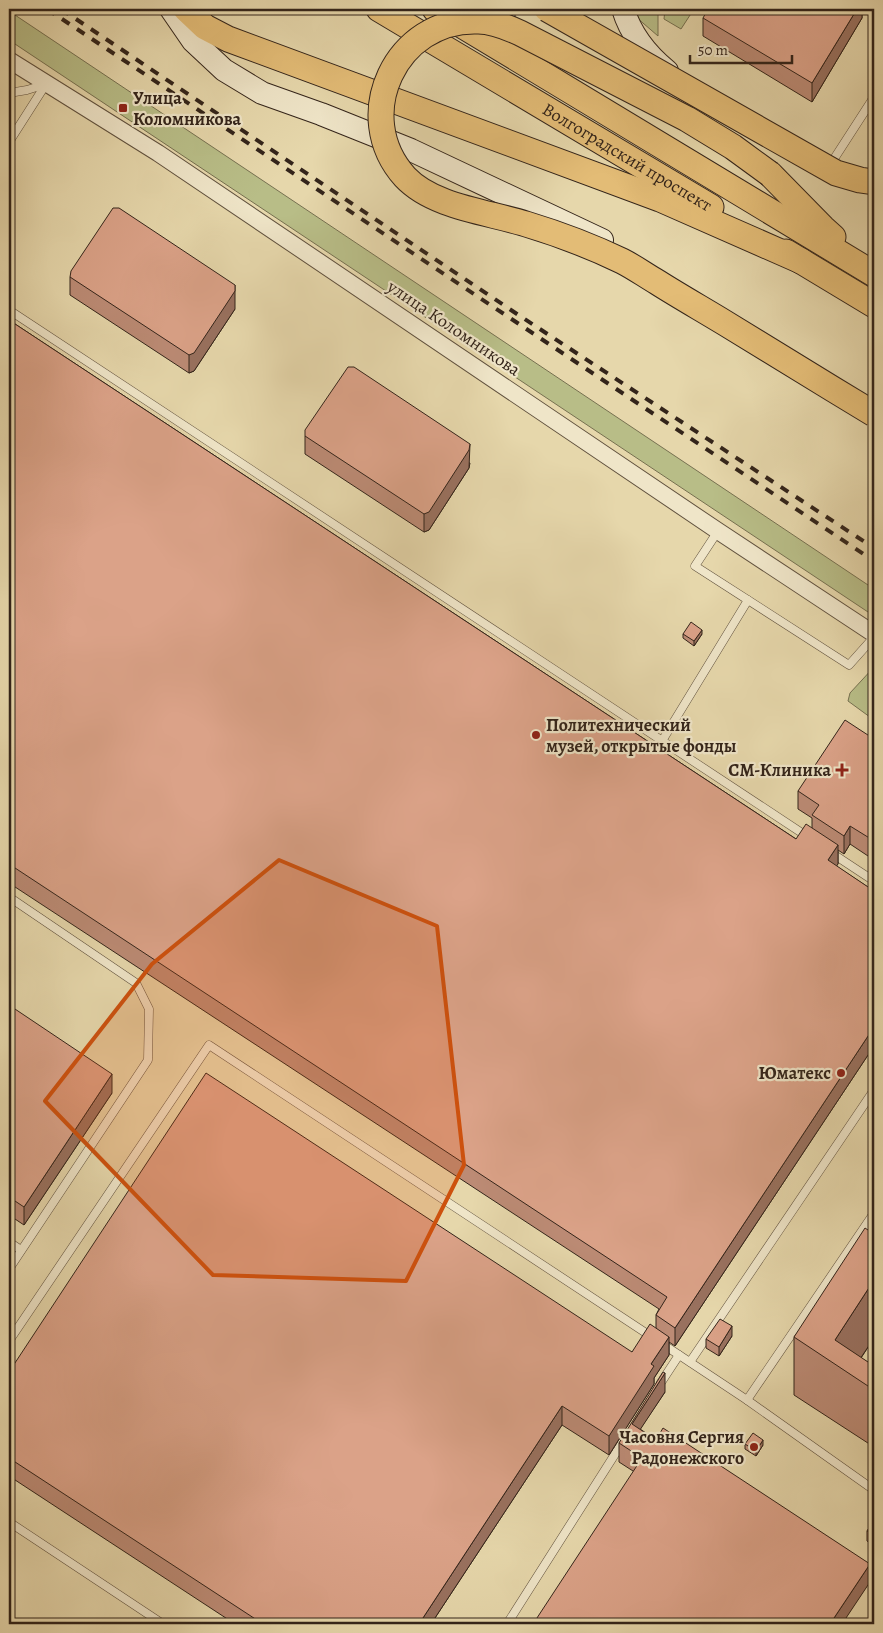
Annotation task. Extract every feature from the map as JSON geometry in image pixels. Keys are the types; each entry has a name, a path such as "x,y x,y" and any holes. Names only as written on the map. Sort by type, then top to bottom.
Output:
{"main road":[{"path":"171,9 193,41 224,70 262,93 411,150 641,258 874,404"},
{"path":"185,9 193,41"},
{"path":"185,9 205,28 228,39 660,199 801,261"},
{"name":"Волгоградский проспект","path":"379,9 874,304"},
{"name":"Волгоградский проспект","path":"435,9 874,274"},
{"path":"504,9 503,21 510,43 532,67"},
{"path":"547,9 836,173 874,182"},
{"path":"623,9 634,35 650,58 678,80 832,162 874,187"},
{"path":"874,270 823,228 770,174 733,146 520,33 493,23 471,21 449,24 423,36 401,56 387,81 383,95 382,124 390,152 406,177 428,195 466,208 569,237 624,262 874,414"}],"street":[{"name":"улица Коломникова","path":"9,60 158,153 874,635"}],"lane":[{"path":"9,93 46,84"},
{"path":"9,142 46,84"},
{"path":"832,162 874,97"},
{"path":"9,310 817,843"},
{"path":"718,531 695,566 849,665 874,635"},
{"path":"662,741 748,600"},
{"path":"825,849 874,881"},
{"path":"9,898 136,983 149,1009 148,1060 9,1269"},
{"path":"9,1341 209,1045 747,1400 874,1490"},
{"path":"690,1362 874,1090"},
{"path":"747,1400 874,1213"},
{"path":"9,1242 21,1250"},
{"path":"657,1388 679,1355"},
{"path":"507,1624 630,1430"},
{"path":"9,1522 163,1624"}],"highlighted area":[{"path":"279,860 437,926 464,1165 406,1281 213,1275 45,1101 152,964"}],"green space":[{"path":"633,9 658,9 658,36 636,17"},
{"path":"665,9 694,9 681,29 664,19"},
{"path":"9,11 874,589 874,616 9,40"},
{"path":"874,667 874,720 848,701 850,693"}],"building":[{"path":"708,9 857,9 812,83 703,18"},
{"path":"113,208 119,208 235,285 235,291 194,353 189,355 70,277 71,271"},
{"path":"9,320 796,839 806,824 838,845 828,860 874,891 874,1027 675,1328 656,1315 667,1297 9,864"},
{"path":"348,367 354,367 470,444 469,450 429,512 424,514 305,436 305,430"},
{"path":"691,622 702,630 694,641 683,634"},
{"path":"845,720 874,739 874,834 871,839 850,826 844,836 812,815 819,805 798,791"},
{"path":"9,1005 112,1074 24,1207 9,1197"},
{"path":"206,1073 632,1352 650,1324 669,1337 651,1364 654,1366 609,1436 562,1406 419,1624 263,1624 9,1458 9,1372"},
{"path":"865,1228 874,1234 874,1280 835,1340 874,1366 874,1390 794,1337"},
{"path":"720,1319 732,1326 719,1347 706,1339"},
{"path":"663,1372 665,1373 632,1424 656,1440 663,1428 870,1564 830,1624 533,1624 642,1458 619,1443"},
{"path":"753,1433 763,1440 756,1451 745,1444"},
{"path":"874,1521 874,1536 867,1531"}],"railway":[{"path":"47,9 874,561"},
{"path":"61,9 520,316 874,548"}],"place":[{"name":"Улица Коломникова","path":"123,108"},
{"name":"Политехнический музей, открытые фонды","path":"536,735"},
{"name":"СМ-Клиника","path":"842,770"},
{"name":"Юматекс","path":"841,1073"},
{"name":"Часовня Сергия Радонежского","path":"754,1447"}]}
